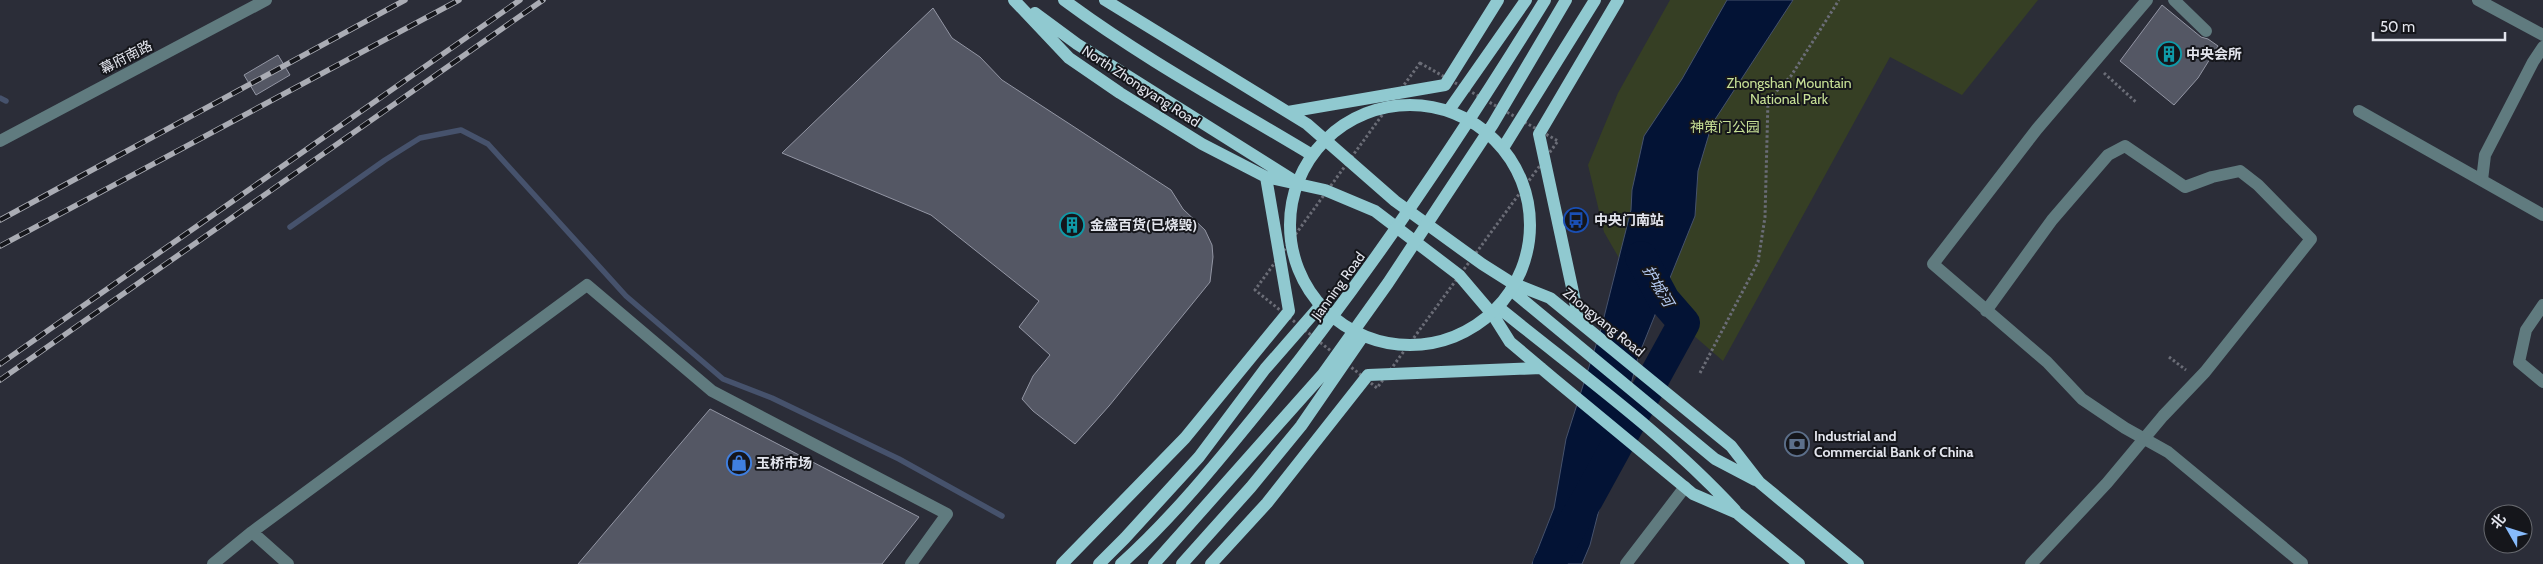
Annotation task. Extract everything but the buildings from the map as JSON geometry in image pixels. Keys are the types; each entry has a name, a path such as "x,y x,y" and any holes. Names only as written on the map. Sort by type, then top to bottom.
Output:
{"main road":[{"path":"1016,0 1077,44 1297,183"},
{"name":"North Zhongyang Road","path":"1016,0 1076,63 1202,144 1266,178"},
{"path":"1064,0 1092,21 1312,155"},
{"path":"1105,0 1288,112 1444,85 1498,0"},
{"path":"1449,110 1526,0"},
{"name":"Jianning Road","path":"1122,564 1214,466 1303,358 1369,269 1444,159 1545,0"},
{"path":"1154,564 1323,374 1388,283 1494,124 1566,0"},
{"path":"1504,148 1595,0"},
{"path":"1579,320 1539,134 1618,0"},
{"path":"1411,104 1449,110 1479,125 1504,148 1522,181 1530,218 1527,256 1511,290 1498,307 1469,330 1435,343 1398,345 1363,336 1340,324 1320,306 1302,279 1292,248 1290,215 1297,183 1312,155 1339,128 1373,110 1411,104"},
{"name":"Zhongyang Road","path":"1288,112 1307,124 1395,201 1482,264 1512,283 1550,298 1579,320 1731,446 1759,482 1858,564"},
{"path":"1062,564 1185,438 1289,311 1266,178 1325,190 1375,211 1459,275 1493,315 1510,342 1578,399 1693,494 1737,514"},
{"path":"1511,290 1715,459 1759,482"},
{"path":"1099,564 1199,457 1265,369 1320,306"},
{"path":"1498,307 1662,440 1703,476 1737,514 1799,564"},
{"path":"1182,564 1251,487 1301,426 1363,336"},
{"path":"1211,564 1267,503 1368,375 1541,368"}],"street":[{"name":"幕府南路","path":"0,141 266,0"},
{"path":"2147,0 2037,129 1932,264 1952,278 1986,311 2047,362 2082,399 2168,452 2302,563"},
{"path":"2174,0 2206,31"},
{"path":"2478,0 2543,35"},
{"path":"2482,180 2485,155 2533,62 2543,47"},
{"path":"2359,111 2543,215"},
{"path":"1986,311 2052,220 2108,155 2125,146 2185,187 2212,177 2240,172 2258,185 2311,239 2206,372 2163,416 2145,439 2031,564"},
{"path":"212,564 252,532 587,286 712,391 947,514 911,564"},
{"path":"2543,305 2526,330 2519,362 2543,382"},
{"path":"1626,564 1685,488"},
{"path":"252,532 288,564"}],"path":[{"path":"1700,373 1758,262 1765,217 1768,100 1791,76 1839,0"},
{"path":"1255,290 1420,63"},
{"path":"2097,68 2137,104"},
{"path":"2169,357 2187,370"}],"green space":[{"name":"神策门公园","path":"1670,0 2038,0 1962,95 1890,57 1723,361 1685,328 1674,328 1670,315 1647,295 1623,265 1604,232 1588,165 1618,93"}],"water":[{"path":"1727,0 1793,0 1712,124 1698,171 1695,216 1638,357 1590,545 1582,564 1532,564 1554,508 1566,439 1601,329 1631,210 1632,190 1644,136 1682,79"}],"waterway":[{"path":"0,98 6,101"},
{"path":"290,227 385,160 420,138 461,130 488,144 626,296 723,379 772,398 899,459 1002,516"},
{"name":"护城河","path":"1549,564 1588,498 1684,323 1664,300 1641,257"}],"railway":[{"path":"0,220 405,0"},
{"path":"0,246 459,0"},
{"path":"0,364 520,0"},
{"path":"0,380 543,0"}],"place":[{"name":"中央会所","path":"2169,54"},
{"name":"中央门南站","path":"1576,220"},
{"name":"金盛百货(已烧毁)","path":"1072,225"},
{"name":"Industrial and Commercial Bank of China","path":"1797,444"},
{"name":"玉桥市场","path":"739,463"}],"park label":[{"name":"Zhongshan Mountain National Park","path":"1789,92"}]}
